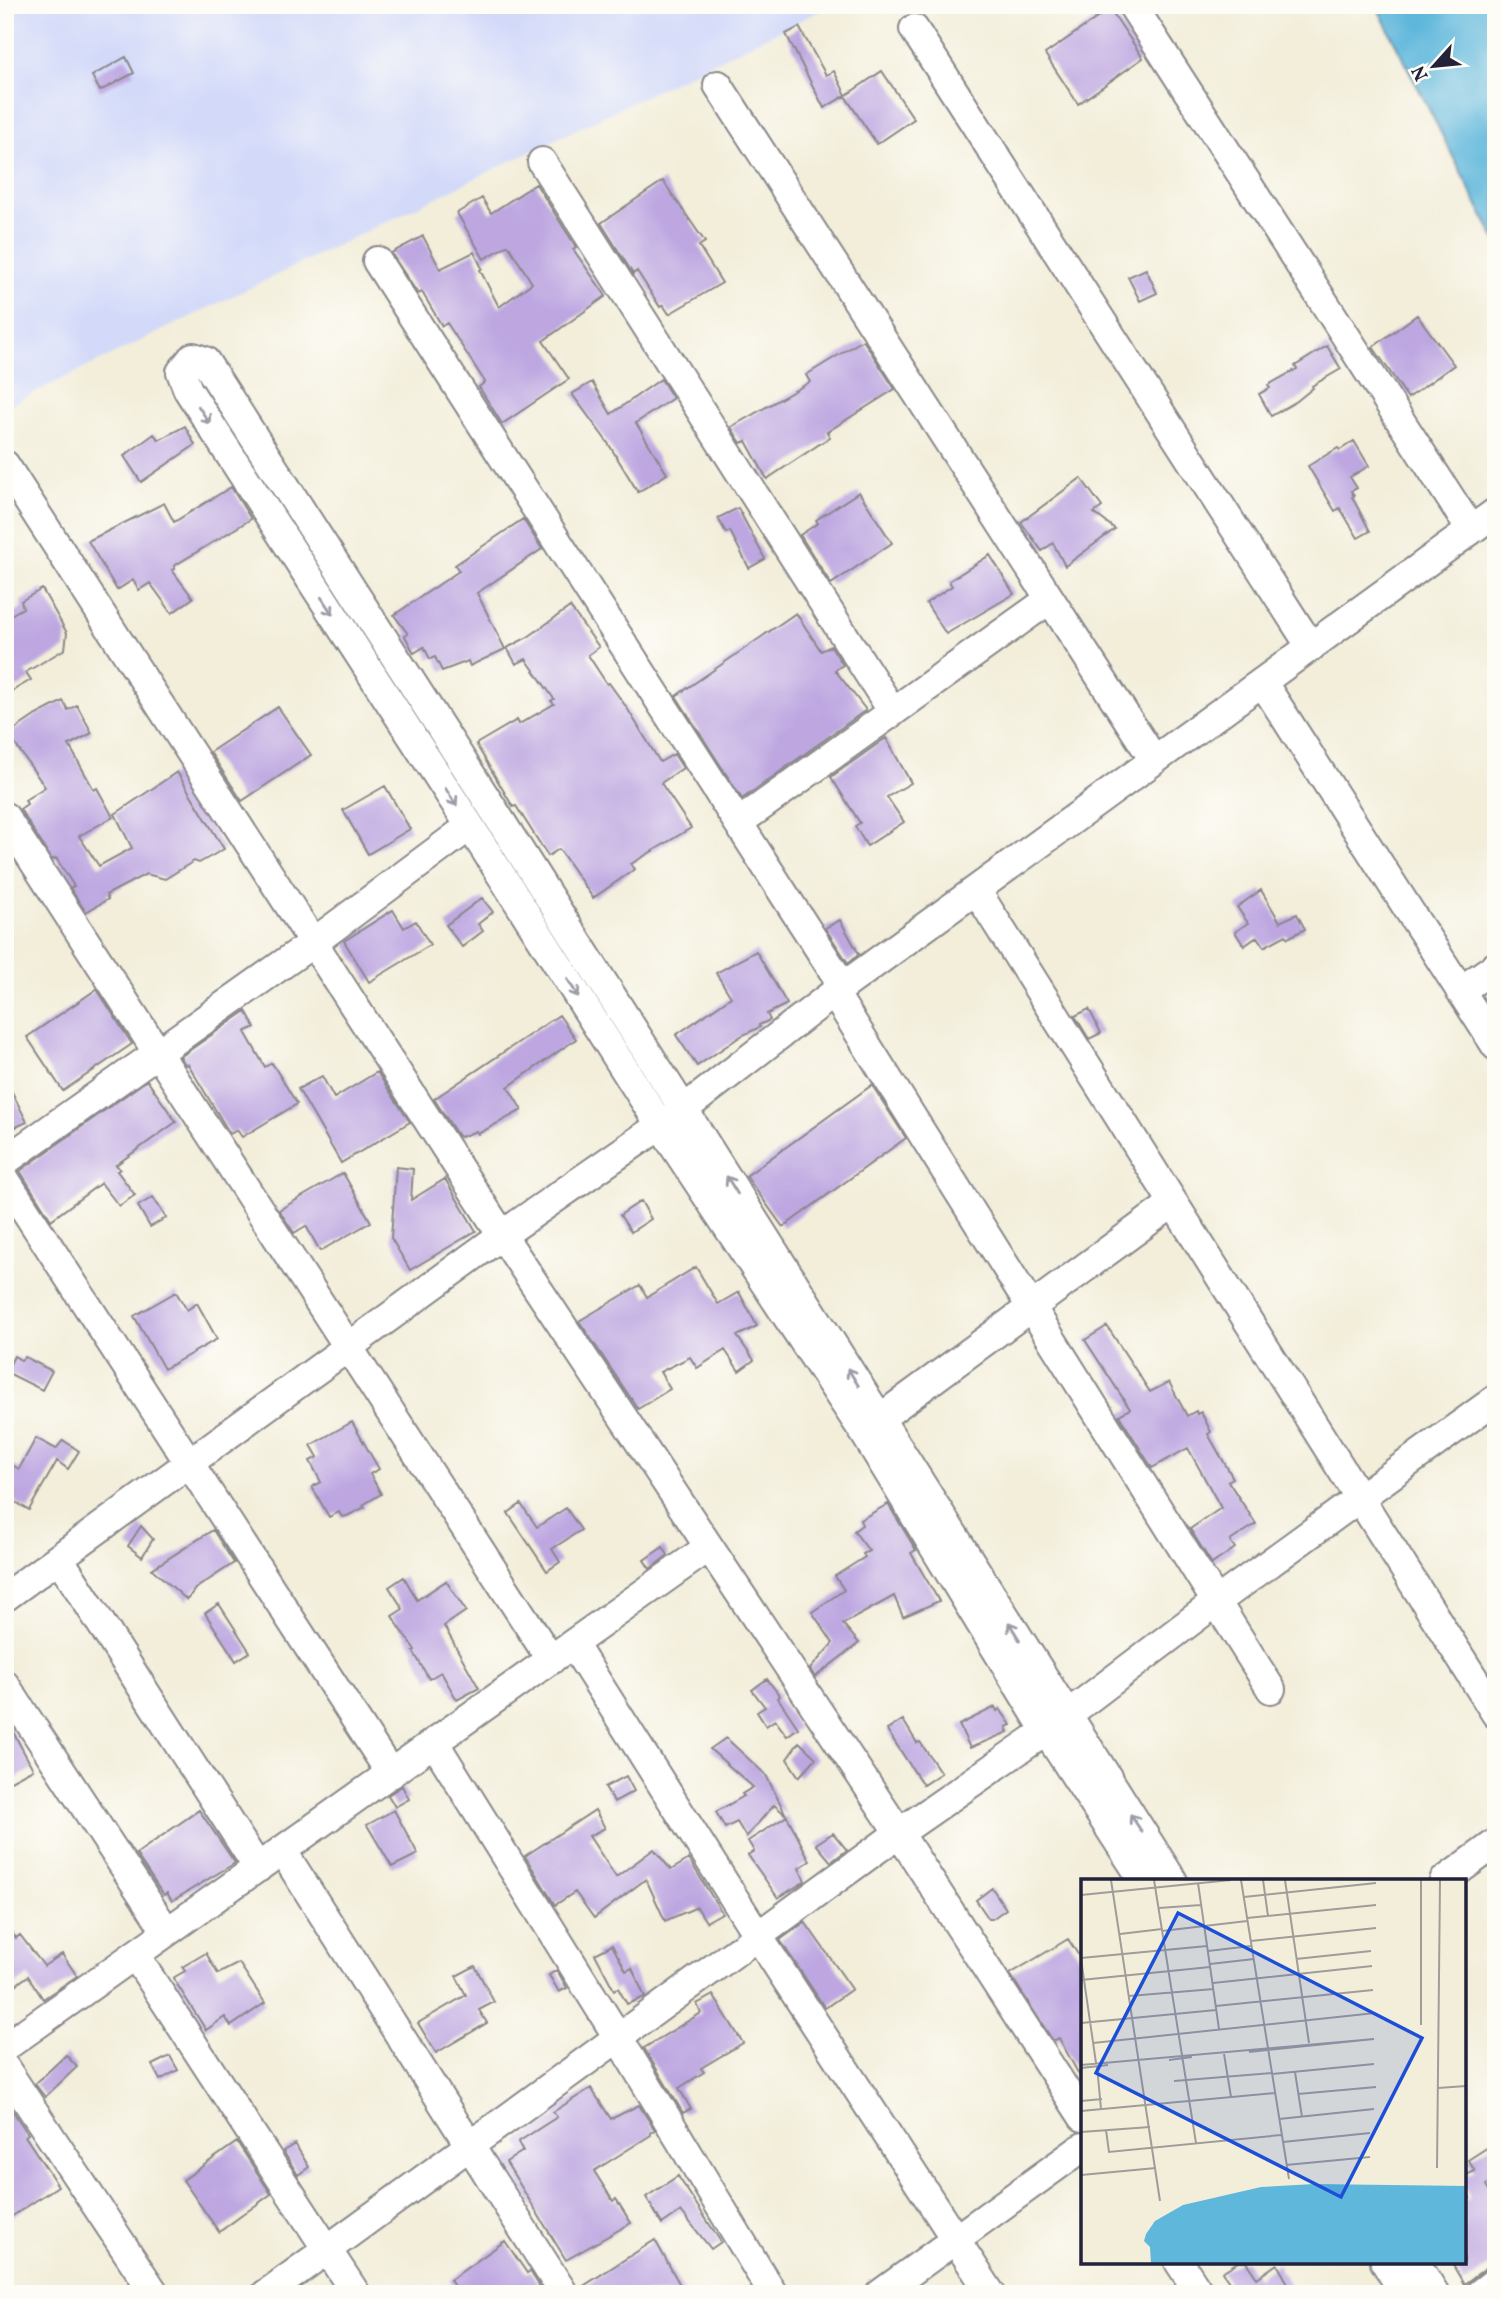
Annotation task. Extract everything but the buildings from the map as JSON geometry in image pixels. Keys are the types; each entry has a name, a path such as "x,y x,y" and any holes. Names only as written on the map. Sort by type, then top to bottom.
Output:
{"street":[{"path":"1132,5 1471,530"},
{"path":"914,29 1311,647"},
{"path":"718,85 1154,760"},
{"path":"541,162 893,712"},
{"path":"377,261 738,823 1031,1307 1271,1689"},
{"path":"1143,1879 1057,1723 879,1419 205,361 193,357 181,372 188,390 660,1125 1057,1723 1172,1879"},
{"path":"5,466 502,1235 899,1833 1081,2115"},
{"path":"5,1597 502,1235 684,1109 839,990 1496,512"},
{"path":"738,823 1050,599"},
{"path":"370,671 393,653"},
{"path":"1263,683 1496,1046"},
{"path":"5,817 348,1347 758,1937 991,2294"},
{"path":"5,1161 314,942 470,827"},
{"path":"976,890 1496,1714"},
{"path":"1460,990 1496,966"},
{"path":"5,1179 391,1774"},
{"path":"879,1419 1173,1203"},
{"path":"266,2294 899,1833 1057,1723 1216,1602 1496,1399"},
{"path":"5,2047 709,1547"},
{"path":"59,1558 258,1868"},
{"path":"5,1685 167,1932"},
{"path":"434,1742 619,2039 773,2294"},
{"path":"1447,1879 1496,1843"},
{"path":"282,1850 564,2294"},
{"path":"135,1955 355,2294"},
{"path":"5,2068 155,2294"},
{"path":"880,2294 1081,2148"},
{"path":"1180,2264 1200,2294"},
{"path":"1386,2264 1405,2294"},
{"path":"1416,2264 1435,2294"},
{"path":"1479,2294 1496,2281"}],"shaded area":[{"path":"5,5 832,5 5,407"}],"water":[{"path":"1376,5 1496,5 1496,241"}]}
